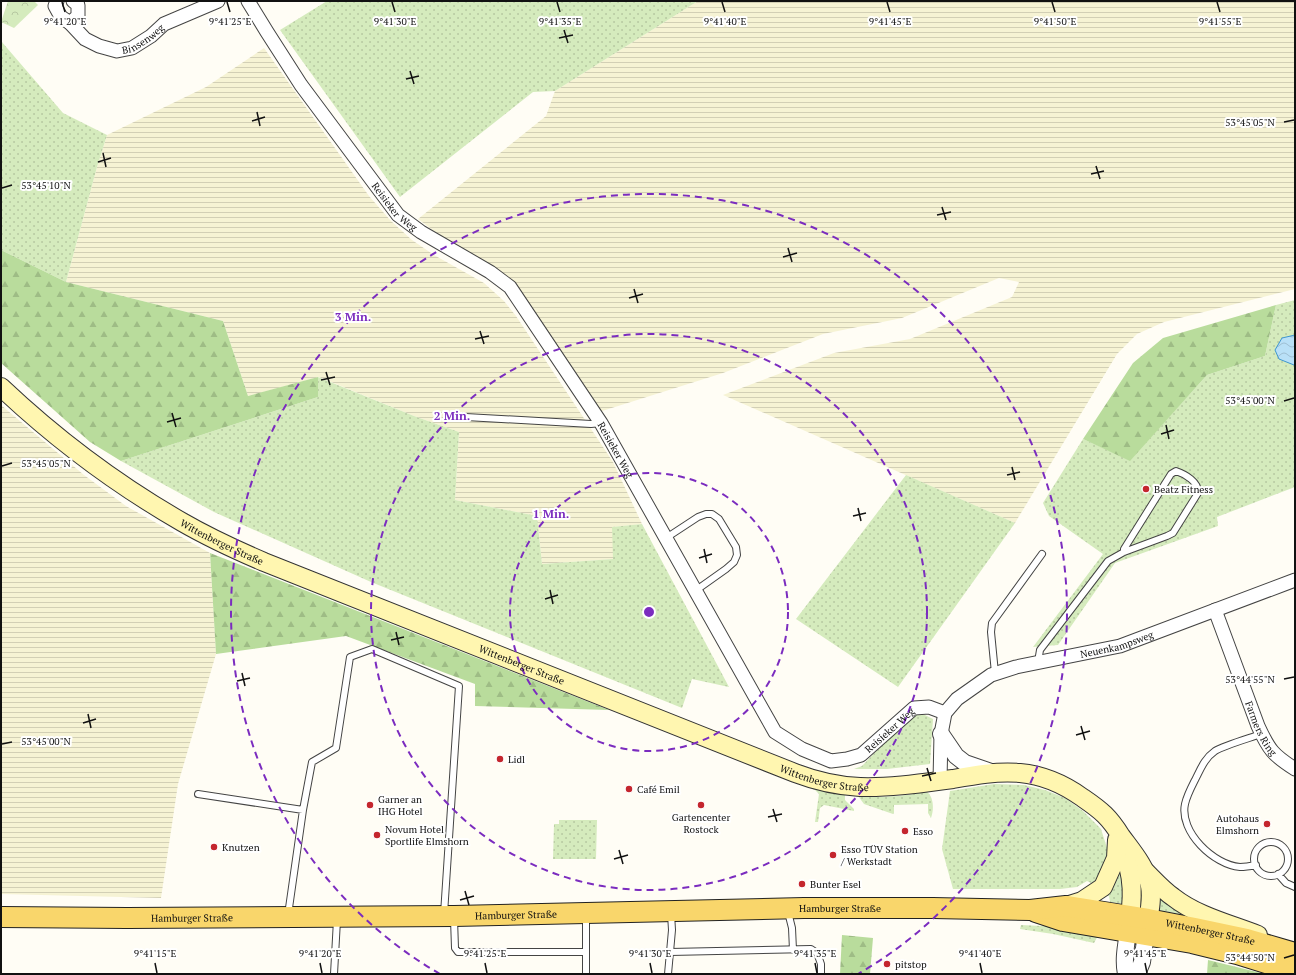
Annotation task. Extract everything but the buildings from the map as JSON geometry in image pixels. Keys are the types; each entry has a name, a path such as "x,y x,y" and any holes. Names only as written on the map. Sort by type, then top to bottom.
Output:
{"main road":[{"name":"Wittenberger Straße","path":"1,388 38,422 84,458 135,493 182,522 224,544 264,562 816,780 860,787 940,781 994,773 1021,773 1046,778 1069,788 1099,809 1111,820 1145,871 1150,886 1151,899 1138,925"},
{"name":"Wittenberger Straße","path":"1087,801 1106,823 1126,858 1131,878 1132,894 1138,925"},
{"path":"1066,906 1082,901 1103,888 1116,858 1117,840"},
{"path":"1145,871 1174,898 1193,910 1210,918 1265,938 1295,952"},
{"name":"Hamburger Straße","path":"1,917 127,918 449,916 787,909 933,908 1030,910 1066,906 1138,925"},
{"name":"Hamburger Straße","path":"1030,910 1062,921 1138,925"},
{"name":"Wittenberger Straße","path":"1138,925 1239,938 1295,952"},
{"name":"Wittenberger Straße","path":"1138,925 1295,972"}],"street":[{"name":"Binsenweg","path":"57,1 55,6 60,17 70,23 85,39 99,46 117,51 132,48 151,36 164,24 218,1"},
{"path":"70,23 78,16 78,5 73,1"},
{"name":"Reisieker Weg","path":"248,1 266,32 301,85 398,215 420,232 490,272 510,287 601,423 775,732 802,749 831,761 848,759 861,755 914,708 929,707 945,713"},
{"name":"Neuenkampsweg","path":"945,713 957,699 973,686 995,673 1038,662 1120,646 1295,580"},
{"name":"Farmers Ring","path":"1215,610 1266,744 1278,758 1295,769"},
{"path":"940,781 940,734 945,713"},
{"path":"940,734 956,756 964,763 994,773"},
{"path":"1126,974 1124,967 1125,951 1138,925"},
{"path":"1137,974 1142,962 1138,925"}],"lane":[{"path":"448,416 591,424 601,423"},
{"path":"1038,662 1040,650 1108,561 1124,552 1173,533 1198,493 1196,483 1181,472 1176,471 1171,474 1124,549 1124,552"},
{"path":"666,538 698,517 706,514 712,514 719,519 736,547 737,555 734,562 695,590"},
{"path":"995,673 991,632 992,623 1042,554"},
{"path":"288,916 303,810 312,762 336,748 350,657 372,649 459,686 449,916 454,948 458,952 586,952"},
{"path":"1256,865 1240,867 1226,863 1215,858 1204,849 1188,829 1185,820 1185,805 1191,787 1202,765 1209,756 1216,750 1261,734"},
{"path":"198,794 303,810"},
{"path":"1264,843 1277,843 1283,847 1288,858 1283,870 1278,874 1265,874 1259,871 1256,865 1254,859 1255,853 1264,843"},
{"path":"1278,874 1286,882 1295,887"},
{"path":"787,909 792,928 793,950"},
{"path":"668,974 671,911"},
{"path":"586,913 586,974"},
{"path":"334,974 337,917"},
{"path":"670,952 811,949 817,953 821,964 820,974"}],"shaded area":[{"path":"698,1 1295,1 1295,289 1164,322 1137,334 1117,354 1015,523 723,395 834,353 910,339 1012,297 1019,282 999,278 902,318 823,334 723,373 599,412 515,285 442,237 418,219 546,116 555,91"},
{"path":"264,48 369,196 391,221 412,240 434,255 484,283 504,301 516,316 613,462 642,524 613,527 614,559 542,564 537,516 455,500 459,432 414,416 319,377 248,396 223,321 66,282 107,135 206,87"},
{"path":"1,405 84,475 126,506 210,553 216,654 178,784 161,898 1,894"}],"green space":[{"path":"8,1 34,1 38,5 14,28 1,22"},
{"path":"327,1 698,1 555,91 533,92 400,197 280,30"},
{"path":"1,41 63,113 107,135 66,282 1,250"},
{"path":"1,250 66,282 223,321 248,396 318,377 318,397 121,461 90,442 1,363"},
{"path":"1295,300 1295,487 1217,517 1218,526 1115,563 1058,645 1033,647 1103,554 1049,516 1043,503 1083,439 1130,460 1207,375 1265,356 1276,305"},
{"path":"1276,305 1265,356 1207,375 1130,461 1083,439 1133,363 1163,338"},
{"path":"318,377 414,416 459,432 455,500 537,516 542,564 613,559 612,527 642,524 729,687 692,679 682,708 371,582 214,512 121,461 318,397"},
{"path":"906,475 1015,523 898,687 796,619"},
{"path":"210,553 609,710 475,706 475,684 346,636 216,654"},
{"path":"921,713 933,719 930,764 887,769 854,769 862,766 910,716"},
{"path":"755,766 845,793 845,800 854,809 854,811 824,805 820,808 818,822 815,822 819,794 815,790"},
{"path":"994,784 1024,785 1045,790 1065,798 1083,811 1101,829 1108,851 1106,870 1095,885 1087,881 1077,887 1060,889 953,889 942,849 950,791"},
{"path":"927,792 931,797 933,804 931,818 928,813 928,804 894,805 893,814 864,804 858,796 899,796"},
{"path":"559,820 597,820 596,859 553,859 554,824 559,824"},
{"path":"1119,863 1122,877 1124,904 1110,902 1109,896 1099,894"},
{"path":"1156,888 1191,916 1153,909"},
{"path":"1021,925 1063,927 1100,932 1094,943 1053,934 1020,929"},
{"path":"842,935 873,938 870,974 840,974"},
{"path":"1208,960 1265,974 1207,974"}],"water":[{"path":"1295,335 1294,365 1279,359 1275,350 1282,338"}],"place":[{"name":"Beatz Fitness","path":"1146,489"},
{"name":"Lidl","path":"500,759"},
{"name":"Café Emil","path":"629,789"},
{"name":"Garner an IHG Hotel","path":"370,805"},
{"name":"Gartencenter Rostock","path":"701,805"},
{"name":"Autohaus Elmshorn","path":"1267,824"},
{"name":"Esso","path":"905,831"},
{"name":"Novum Hotel Sportlife Elmshorn","path":"377,835"},
{"name":"Knutzen","path":"214,847"},
{"name":"Esso TÜV Station / Werkstadt","path":"833,855"},
{"name":"Bunter Esel","path":"802,884"},
{"name":"pitstop","path":"887,964"}]}
